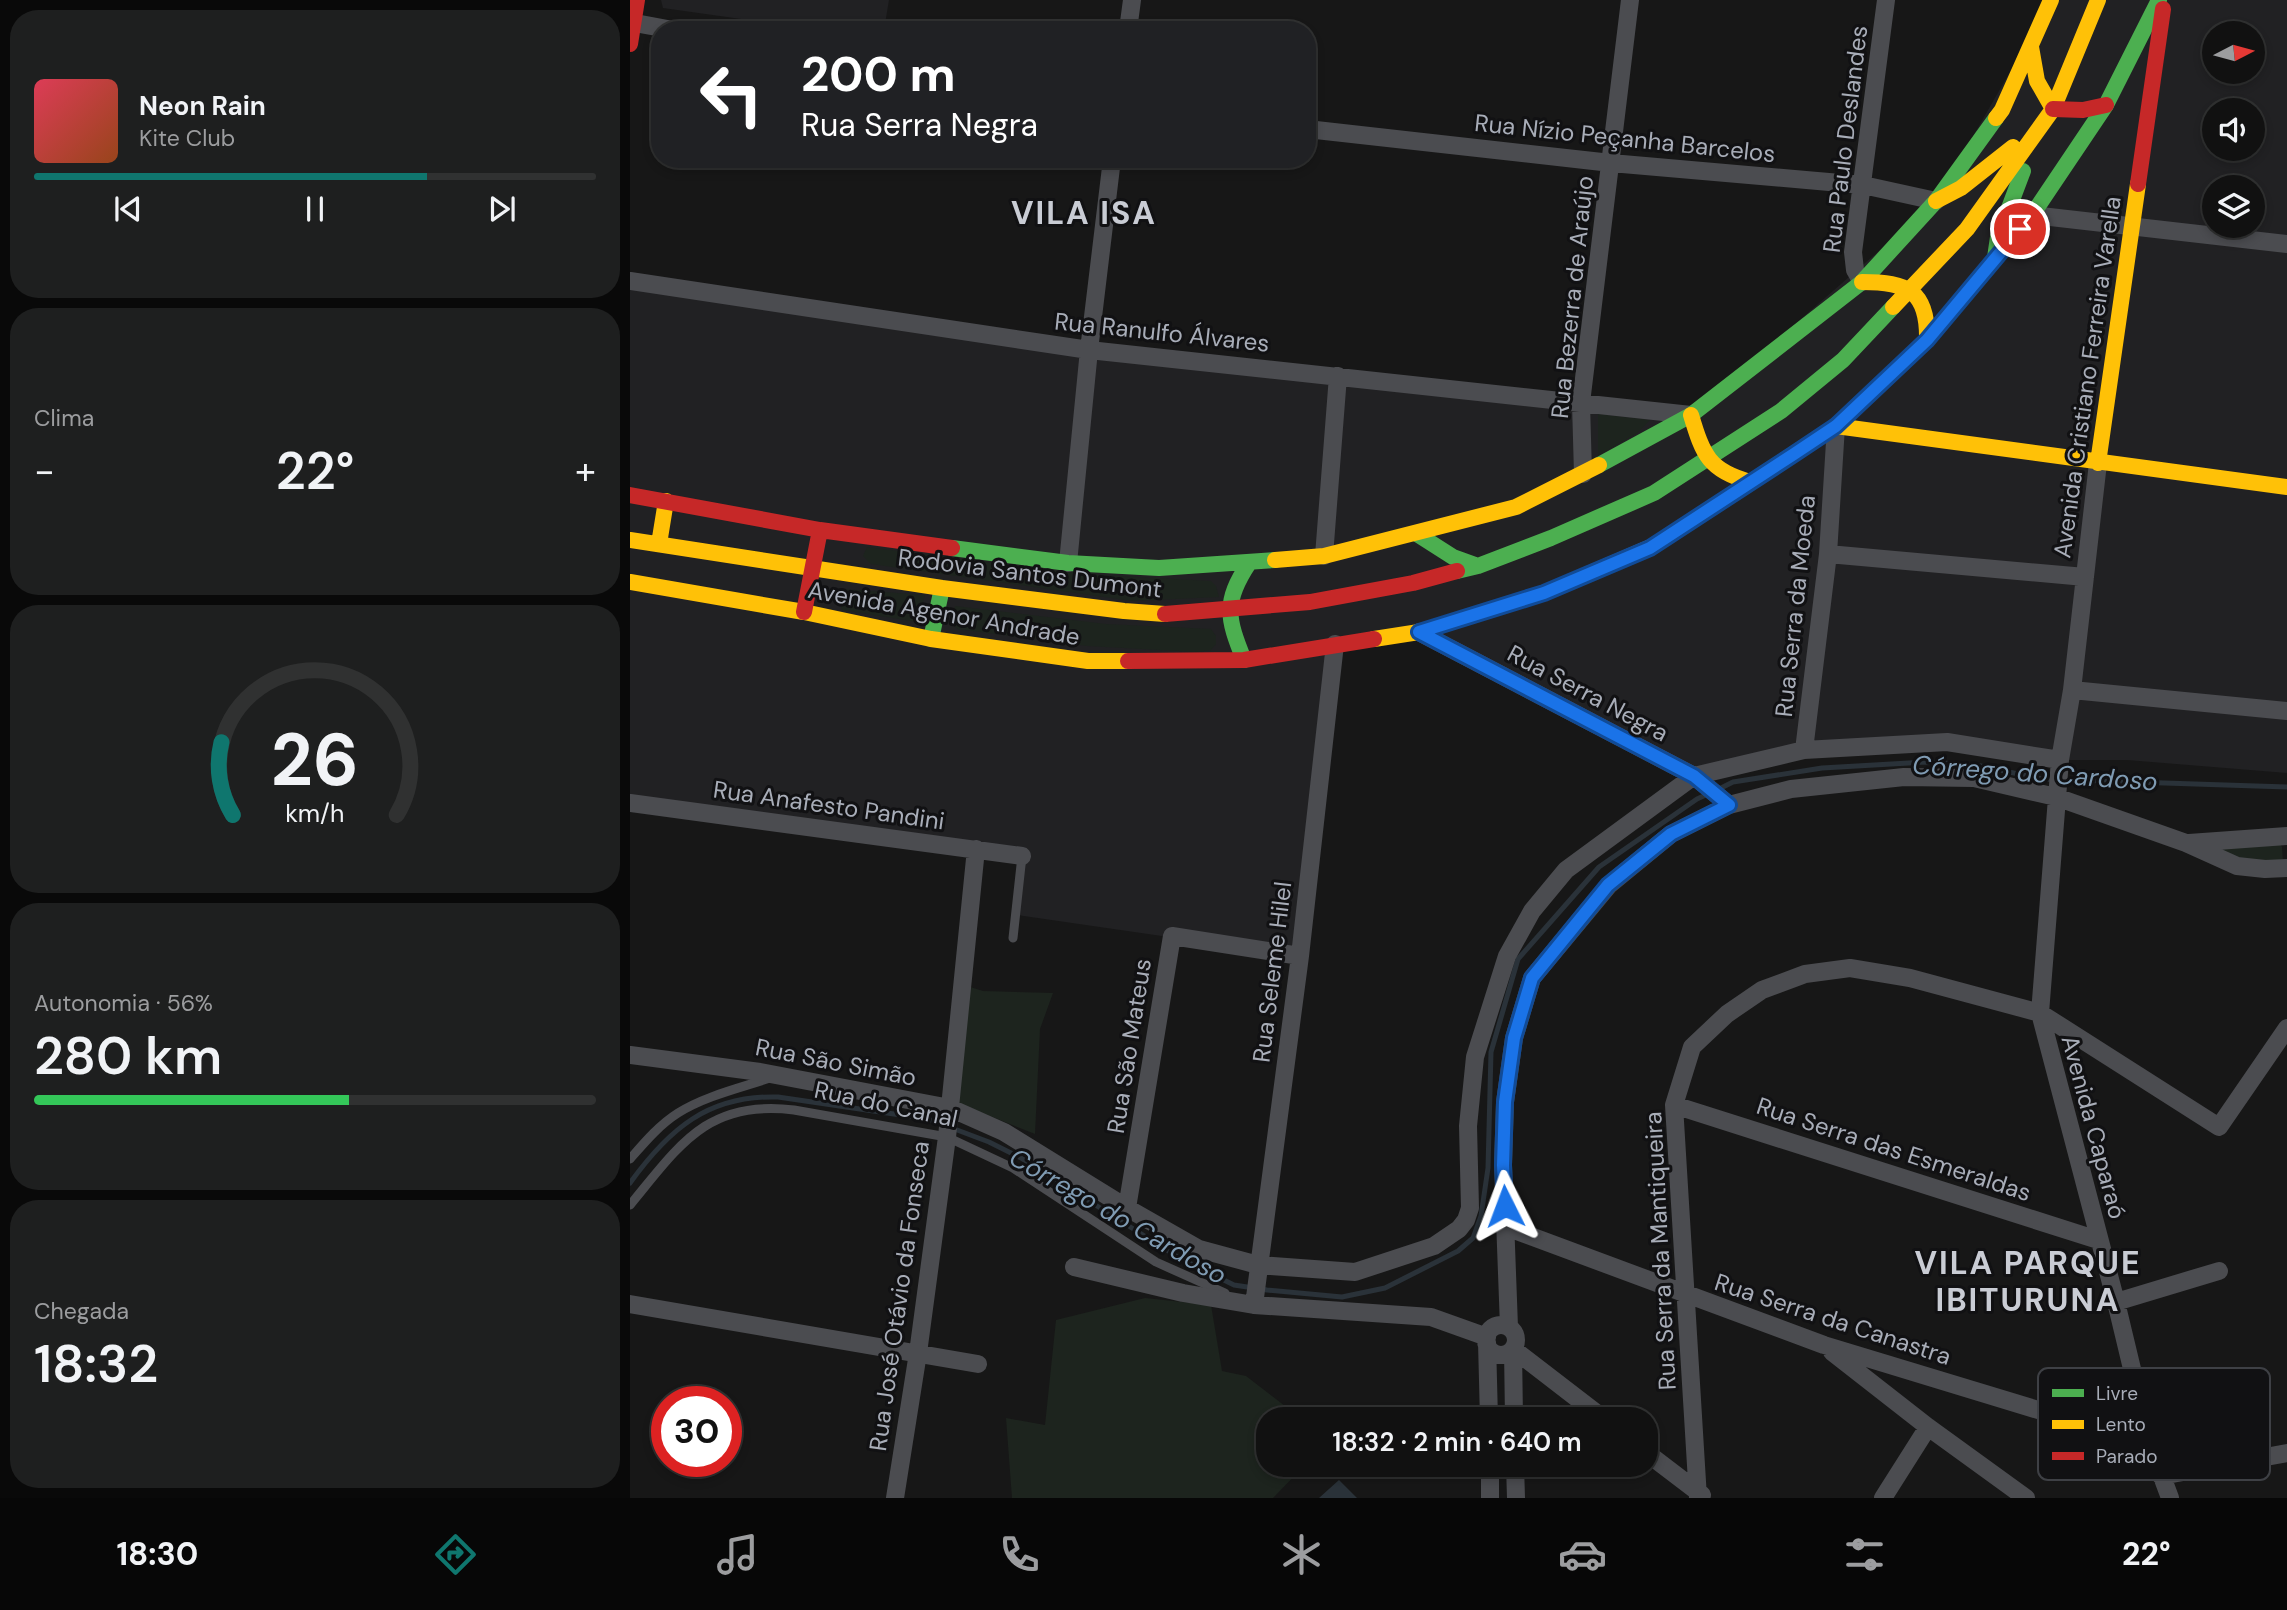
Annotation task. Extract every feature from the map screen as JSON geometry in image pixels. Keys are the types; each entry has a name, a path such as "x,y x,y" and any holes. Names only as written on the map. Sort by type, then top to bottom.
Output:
{"main road":[{"path":"630,44 637,0"},
{"path":"630,495 820,530 1068,563 1159,568 1324,556 1516,507 1691,415 1862,282 1936,201 2002,110 2051,0"},
{"name":"Rodovia Santos Dumont","path":"630,540 942,588 1124,611 1172,614 1310,602 1413,583 1478,566 1551,538 1654,493 1781,411 1843,360 1968,229 2053,110 2098,0"},
{"name":"Avenida Agenor Andrade","path":"630,582 804,612 931,639 1088,661 1244,660 1419,632 1544,593 1650,548 1836,426 1927,340 2032,215 2106,106 2159,0"},
{"name":"Avenida Cristiano Ferreira Varella","path":"2098,463 2165,0"},
{"path":"2031,47 2038,80 2053,110 2083,110 2106,106"},
{"path":"1936,201 1961,188 2009,148 2029,142 2027,160 1998,237 1995,258"},
{"path":"1862,282 1890,282 1912,290 1926,313 1927,340"},
{"path":"1691,415 1709,459 1726,476 1751,482"},
{"path":"1836,426 2287,488"},
{"path":"659,544 666,501"},
{"path":"804,612 820,530"},
{"path":"1417,534 1453,556 1478,566"},
{"path":"1244,660 1226,610 1235,583 1249,563"},
{"path":"931,639 942,588"}],"street":[{"path":"1129,21 1132,0"},
{"name":"Rua Bezerra de Araújo","path":"1583,474 1581,403 1630,0"},
{"name":"Rua Paulo Deslandes","path":"1862,282 1855,270 1853,252 1886,0"},
{"path":"632,23 651,26"},
{"name":"Rua Nízio Peçanha Barcelos","path":"1316,129 1611,163 1863,185 1936,201"},
{"path":"1068,563 1089,350 1111,168"},
{"path":"2032,215 2287,244"},
{"name":"Rua Ranulfo Álvares","path":"630,281 1089,350 1691,415"},
{"path":"1324,556 1338,376"},
{"name":"Rua Serra da Moeda","path":"1804,750 1828,554 1836,426"},
{"name":"Avenida Cristiano Ferreira Varella","path":"2060,760 2072,690 2098,463"},
{"path":"1828,554 2085,577"},
{"name":"Rua Serra Negra","path":"1419,632 1694,776 1729,805"},
{"name":"Rua Seleme Hilel","path":"1254,1305 1300,956 1335,644"},
{"path":"2072,690 2287,711"},
{"path":"1694,776 1804,750 1947,742 2060,760"},
{"name":"Avenida Caparaó","path":"2060,760 2040,1013 2132,1368"},
{"name":"Rua do Canal","path":"950,1108 1004,1132 1199,1249 1258,1265 1354,1272 1434,1245 1459,1229 1470,1208 1468,1126 1475,1057 1507,957 1532,911 1566,870 1694,776"},
{"path":"1514,1407 1513,1349 1516,1340 1510,1327 1503,1165 1505,1102 1514,1038 1532,978 1608,885 1671,834 1729,805 1791,789 1904,777 1974,778 2056,797 2186,843 2237,866 2287,868"},
{"name":"Rua Anafesto Pandini","path":"630,803 1022,856"},
{"path":"2186,843 2287,836"},
{"name":"Rua José Otávio da Fonseca","path":"895,1498 947,1137 976,849"},
{"name":"Rua São Mateus","path":"1127,1208 1172,936 1300,956"},
{"name":"Rua Serra da Mantiqueira","path":"1701,1496 1674,1105 1692,1046 1727,1014 1762,990 1805,974 1850,968 1910,978 2040,1013 2219,1127 2287,1028"},
{"name":"Rua São Simão","path":"630,1055 779,1076 950,1108"},
{"name":"Rua Serra das Esmeraldas","path":"1674,1105 2098,1240"},
{"name":"Rua Serra da Canastra","path":"1506,1227 1824,1345 2038,1410"},
{"path":"1074,1267 1182,1293 1254,1305 1431,1317 1487,1339 1495,1353 1504,1354 1513,1349"},
{"path":"2116,1302 2219,1271"},
{"path":"630,1304 978,1364"},
{"path":"1489,1407 1487,1339 1496,1326 1510,1327"},
{"path":"1824,1345 1928,1427 2026,1498"},
{"path":"1513,1349 1588,1407"},
{"path":"1883,1498 1928,1427"},
{"path":"1658,1462 1701,1496"},
{"path":"1490,1477 1490,1498"},
{"path":"1515,1477 1516,1498"},
{"name":"Avenida Caparaó","path":"2163,1480 2170,1498"}],"lane":[{"path":"1013,939 1022,856"},
{"path":"630,1160 646,1141 678,1113 714,1097 779,1076"},
{"name":"Rua do Canal","path":"630,1205 679,1147 705,1124 725,1116 770,1107 947,1137 1013,1168 1156,1262 1254,1305"}],"shaded area":[{"path":"661,0 889,0 886,21 756,21 663,8"},
{"path":"2051,0 2287,0 2287,773 2127,760 2060,760 1901,744 1694,775 1420,632 1336,644 1300,956 1017,915 1022,856 630,801 630,277 1006,333 1691,415 1936,201"},
{"path":"1598,414 1650,420 1637,433 1598,456"},
{"path":"867,547 1083,574 1211,581 1216,586 1219,597 1132,601 871,564 863,556"},
{"path":"843,589 925,595 918,622 842,610 839,600"},
{"path":"955,606 1106,624 1211,629 1216,636 1216,644 1211,650 1197,652 1087,646 958,629 950,623"},
{"path":"2278,840 2282,847 2283,862 2240,863 2207,846"},
{"path":"967,986 983,991 1053,993 1040,1029 1035,1134 955,1102"},
{"path":"1145,1298 1211,1305 1222,1371 1246,1376 1286,1407 1256,1407 1256,1477 1293,1477 1273,1498 1012,1498 1006,1418 1045,1425 1056,1320"},
{"path":"1339,1480 1357,1498 1319,1498"}],"waterway":[{"name":"Córrego do Cardoso","path":"1717,790 1733,782 1822,768 1926,762 1976,765 2042,779 2287,787"},
{"name":"Córrego do Cardoso","path":"630,1183 660,1147 692,1119 731,1102 778,1097 928,1119 989,1142 1021,1158 1181,1259 1234,1285 1342,1297 1385,1288 1458,1251 1473,1238 1481,1216 1488,1168 1491,1052 1518,959 1599,867 1708,794"}],"traffic: fast":[{"path":"1653,546 1836,426 1927,340 2032,215 2106,105 2159,0"},
{"path":"1599,465 1691,415 1862,282 1936,201 1996,118"},
{"path":"1995,258 1998,237 2023,171"},
{"path":"1457,571 1478,566 1551,538 1654,493 1781,411 1843,360 1893,307"},
{"path":"1417,534 1453,557 1478,566"},
{"path":"952,548 1068,563 1159,568 1275,560"},
{"path":"1244,660 1234,633 1230,610 1235,589 1249,563"},
{"path":"931,639 942,588"}],"traffic: slow":[{"path":"1996,118 2051,0"},
{"path":"1893,307 1967,229 2053,109 2098,0"},
{"path":"2031,47 2037,81 2053,109"},
{"path":"1936,201 1961,188 2013,147"},
{"path":"2098,463 2138,184"},
{"path":"1862,282 1892,284 1912,293 1924,310 1927,340"},
{"path":"1691,415 1704,451 1717,467 1751,482"},
{"path":"1836,426 2287,487"},
{"path":"1275,560 1324,556 1516,507 1599,465"},
{"path":"659,544 666,501"},
{"path":"630,540 942,588 1165,614"},
{"path":"1374,639 1419,632 1544,593 1653,546"},
{"path":"630,582 804,612 931,639 1088,661 1128,661"}],"traffic: jam":[{"path":"630,44 637,0"},
{"path":"2138,184 2163,9"},
{"path":"2053,109 2083,110 2106,105"},
{"path":"630,495 820,530 952,548"},
{"path":"804,612 820,530"},
{"path":"1165,614 1310,602 1413,583 1457,571"},
{"path":"1128,661 1244,660 1374,639"}],"district":[{"name":"VILA ISA","path":"1084,213"},
{"name":"VILA PARQUE IBITURUNA","path":"2028,1282"}],"route":[{"path":"1505,1206 1505,1102 1514,1038 1532,978 1608,885 1671,834 1729,805 1694,776 1419,632 1544,593 1650,548 1836,426 1927,340 2020,229"}]}
